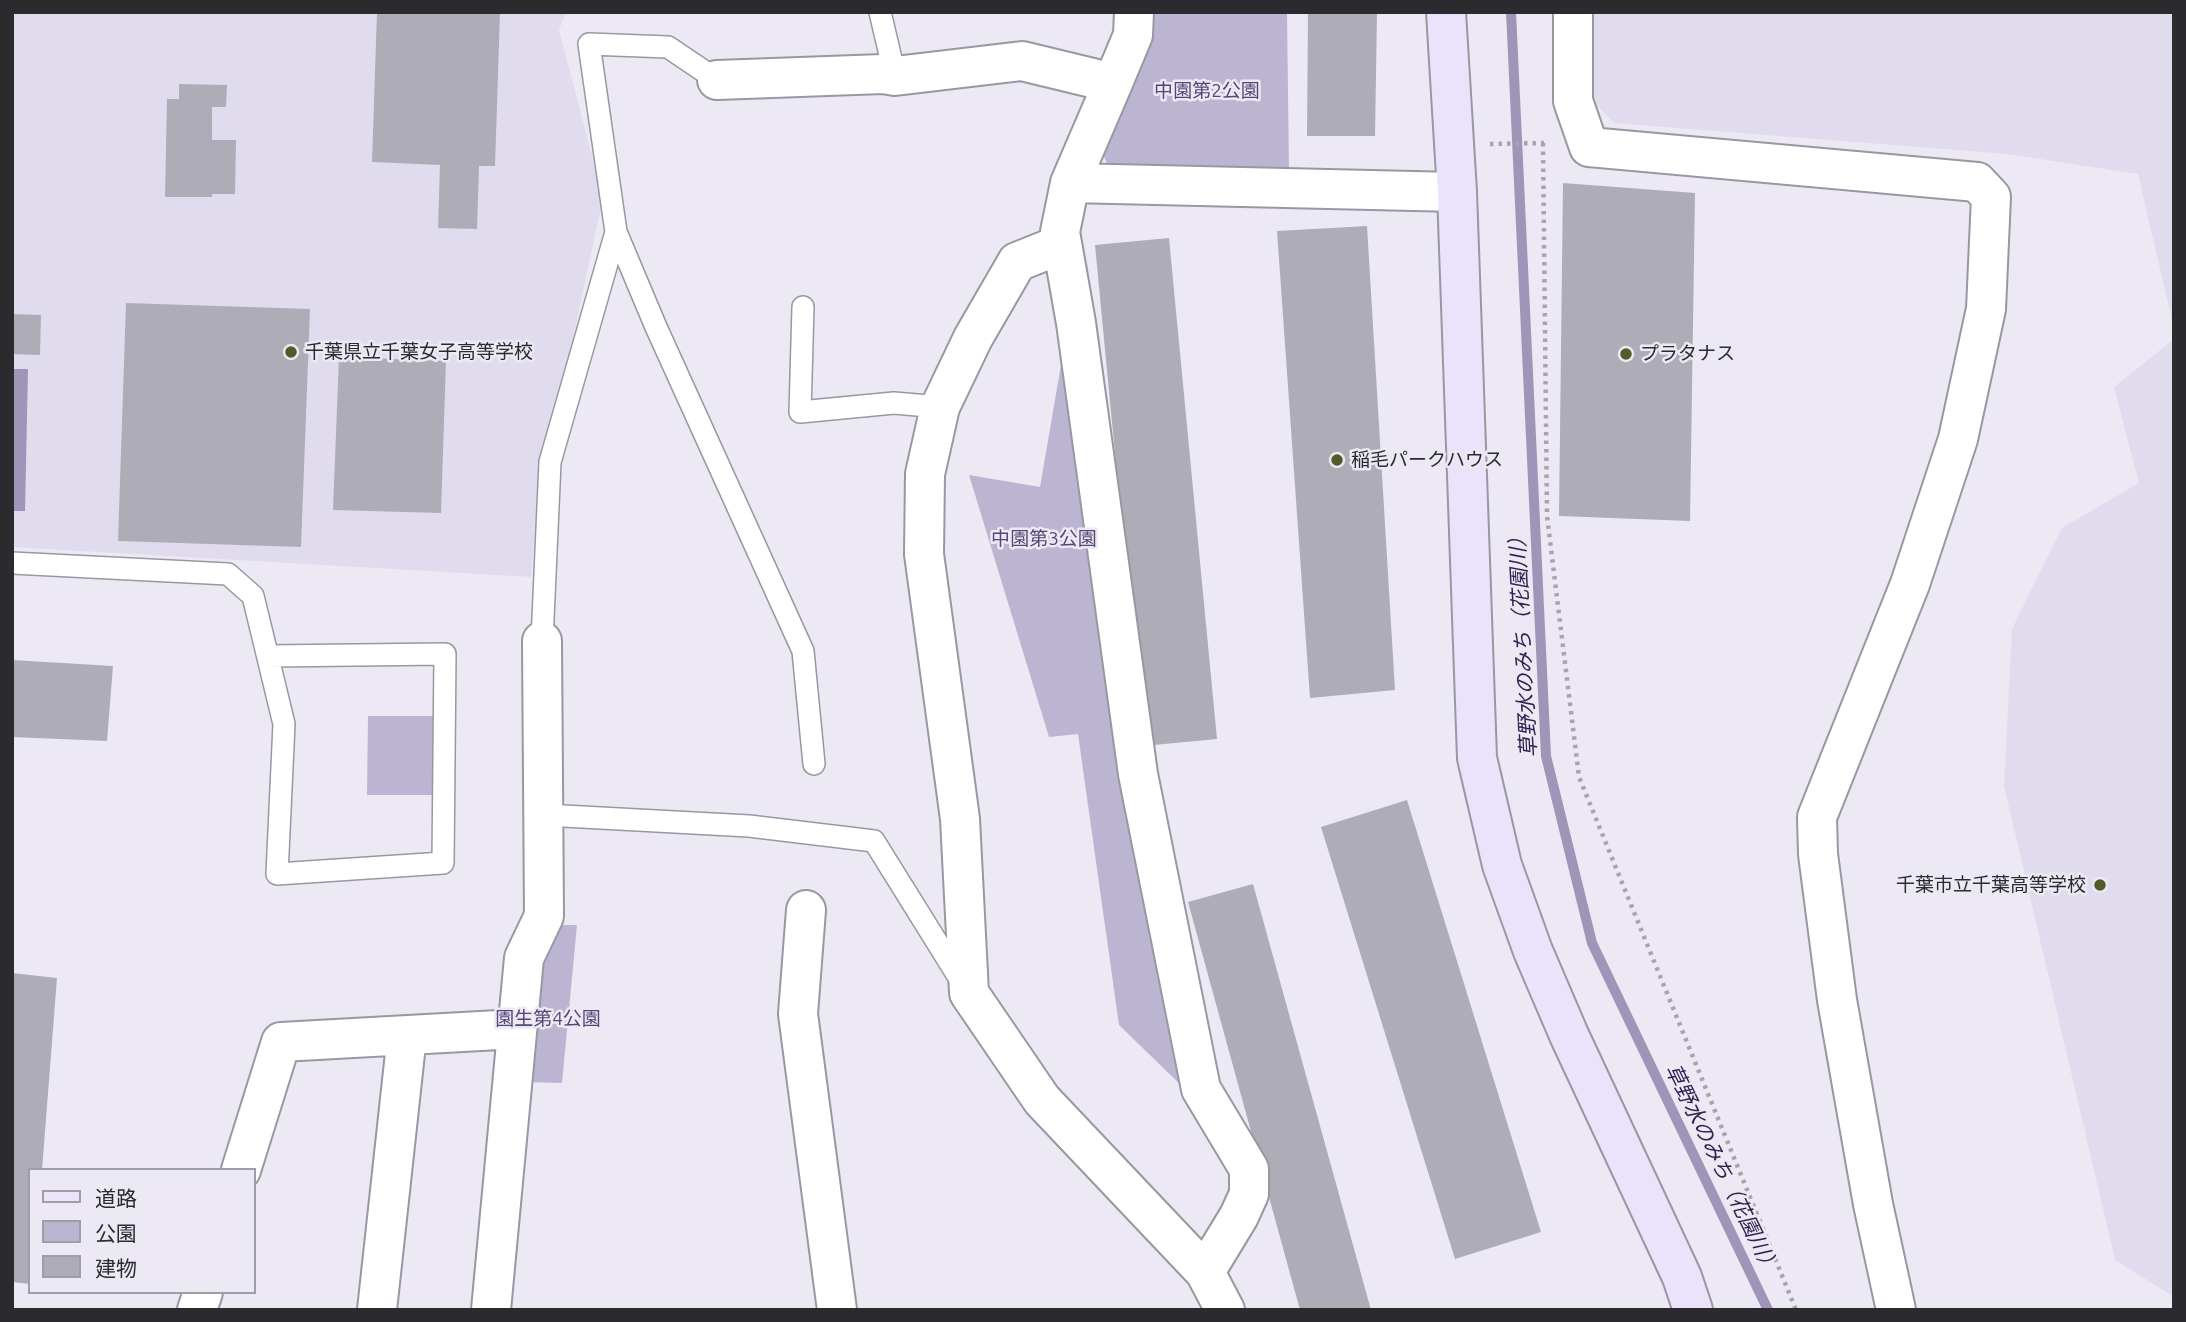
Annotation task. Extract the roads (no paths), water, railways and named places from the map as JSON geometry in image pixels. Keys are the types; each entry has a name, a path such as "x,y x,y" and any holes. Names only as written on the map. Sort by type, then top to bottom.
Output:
{"street":[{"path":"1134,12 1133,35 1070,183 1060,232 1076,323 1138,774 1201,1089 1249,1169 1249,1194 1205,1272"},
{"path":"1446,12 1457,192 1477,758 1502,865 1533,951 1574,1047 1682,1277 1693,1310"},
{"path":"1573,12 1573,101 1589,147 1977,182 1991,197 1986,309 1958,439 1910,584 1817,817 1818,854 1838,1000 1873,1204 1896,1310"},
{"path":"717,80 883,74 895,76 1022,61 1113,83"},
{"path":"1070,183 1457,192"},
{"path":"1062,244 1017,262 973,338 940,407 925,474 924,554 960,819 969,993 1042,1100 1205,1272 1225,1310"},
{"path":"491,1310 524,958 544,916 542,640"},
{"path":"806,910 798,1014 837,1310"},
{"path":"242,1168 281,1042 517,1029"},
{"path":"377,1310 407,1035"}],"lane":[{"path":"880,12 895,76"},
{"path":"717,80 668,47 589,44 616,232 656,327 803,651 814,764"},
{"path":"542,640 550,462 616,232"},
{"path":"803,307 800,412 894,403 940,407"},
{"path":"12,564 228,575 253,596 284,724 277,874 443,863 446,654 268,656"},
{"path":"545,815 750,826 874,841 969,993"}],"waterway":[{"name":"草野水のみち（花園川）","path":"1511,12 1546,756 1592,943 1768,1310"}],"place":[{"name":"千葉県立千葉女子高等学校","path":"291,352"},
{"name":"プラタナス","path":"1626,354"},
{"name":"稲毛パークハウス","path":"1337,460"},
{"name":"千葉市立千葉高等学校","path":"2100,885"}],"park label":[{"name":"中園第2公園","path":"1207,91"},
{"name":"中園第3公園","path":"1044,539"},
{"name":"園生第4公園","path":"548,1019"}]}
